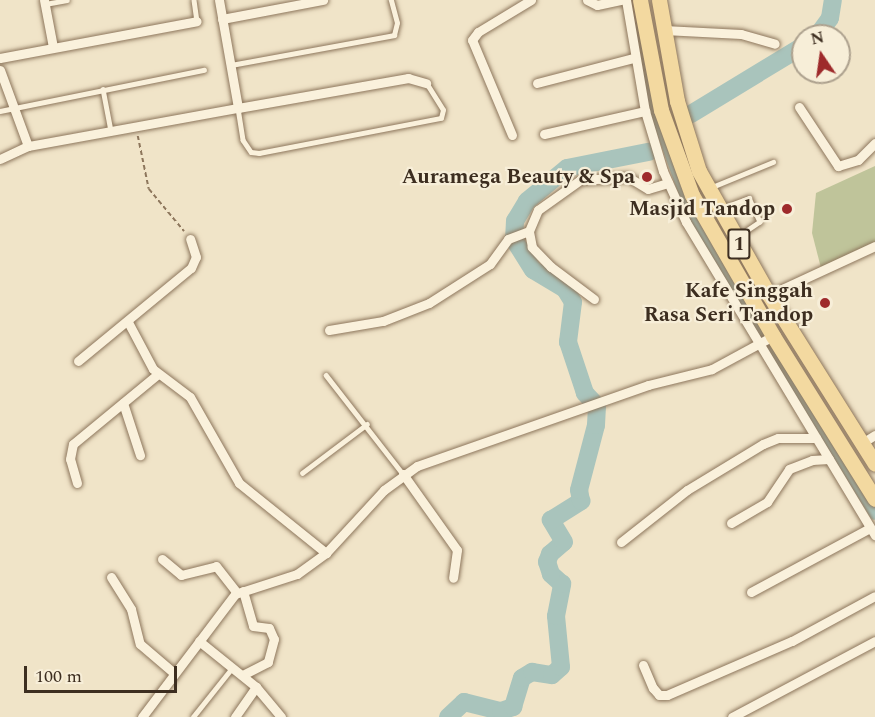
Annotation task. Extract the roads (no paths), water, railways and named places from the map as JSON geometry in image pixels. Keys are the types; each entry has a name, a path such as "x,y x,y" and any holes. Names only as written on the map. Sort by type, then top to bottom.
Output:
{"main road":[{"name":"1","path":"640,0 661,110 679,165 702,215 773,336 875,499"},
{"name":"1","path":"659,0 686,135 707,189 769,295 869,439 875,464"}],"street":[{"path":"219,0 238,108"},
{"path":"222,19 323,0"},
{"path":"512,135 472,40 478,32 531,0"},
{"path":"587,0 597,5 621,0"},
{"path":"626,0 634,58 645,111 668,183 700,250 873,531 751,592"},
{"path":"45,2 53,47"},
{"path":"0,58 197,21"},
{"path":"664,30 741,34 775,44"},
{"path":"537,83 634,58"},
{"path":"0,70 28,146"},
{"path":"0,159 28,146 238,108 408,78 426,83"},
{"path":"799,107 838,166 858,160 875,143"},
{"path":"544,134 645,111"},
{"path":"329,330 383,321 429,303 490,264 508,239 527,231 538,210 580,180 627,177 648,189 668,183"},
{"path":"527,231 532,247 541,258 594,298"},
{"path":"78,361 195,262 190,239"},
{"path":"769,295 875,246"},
{"path":"128,321 158,374 190,397 247,491 326,553"},
{"path":"142,717 199,641 240,592 297,574 326,553 403,474 467,446 604,400 712,369 773,336"},
{"path":"77,483 70,459 73,444 158,374"},
{"path":"123,403 140,455"},
{"path":"621,542 687,490 763,444 778,438 816,438"},
{"path":"730,523 768,502 789,469 812,460 829,459"},
{"path":"403,474 458,550 453,578"},
{"path":"162,559 181,575 216,566 240,592 253,626 268,628 274,639 268,662 243,675"},
{"path":"111,577 131,609 140,644 174,673"},
{"path":"643,664 653,688 659,695 667,695 792,641 875,596"},
{"path":"199,641 256,687 281,717"},
{"path":"732,717 875,641"},
{"path":"235,717 256,687"}],"lane":[{"path":"45,2 67,0"},
{"path":"194,0 197,21"},
{"path":"231,65 394,36 398,30 391,0"},
{"path":"0,111 13,106 204,70"},
{"path":"238,108 247,148 259,153 441,118 443,110 426,83"},
{"path":"103,89 111,131"},
{"path":"707,189 773,162"},
{"path":"719,210 749,198 760,222 735,238"},
{"path":"326,375 332,388 367,424 403,474"},
{"path":"302,473 367,424"},
{"path":"193,717 233,667"}],"waterway":[{"path":"826,24 830,18 833,0"},
{"path":"638,27 652,105 695,225 875,515"},
{"path":"691,114 791,53"},
{"path":"448,717 464,702 501,711 513,707 522,678 532,672 552,675 561,667 556,616 562,584 551,574 547,562 550,554 564,542 551,520 581,501 579,490 596,425 597,406 585,393 568,342 573,302 565,289 533,270 514,240 515,221 527,201 567,168 648,152"}],"place":[{"name":"Auramega Beauty & Spa","path":"647,177"},
{"name":"Masjid Tandop","path":"787,209"},
{"name":"Kafe Singgah Rasa Seri Tandop","path":"825,303"}]}
